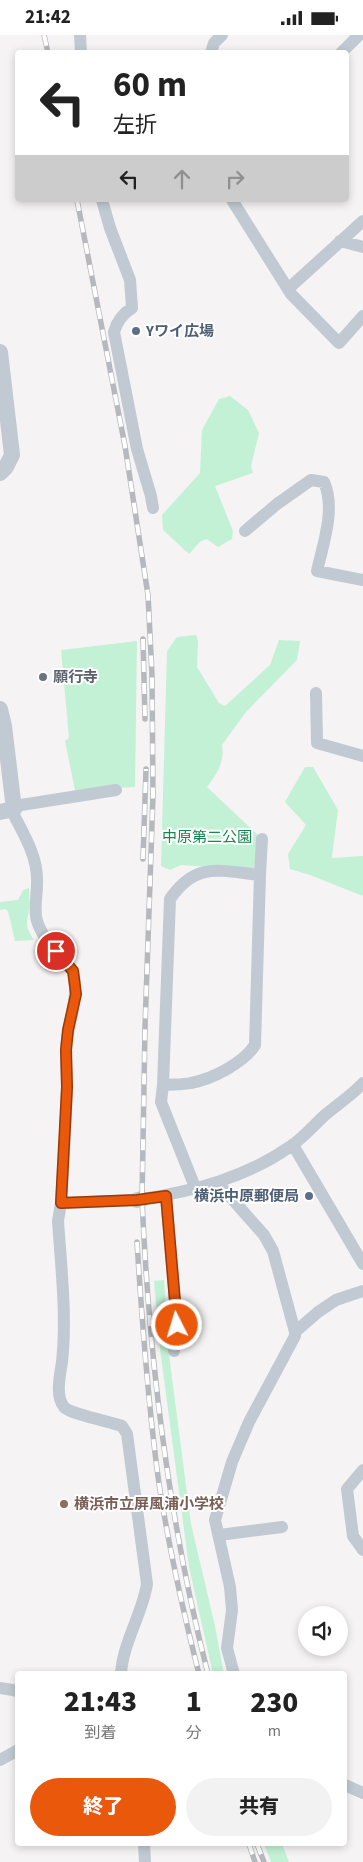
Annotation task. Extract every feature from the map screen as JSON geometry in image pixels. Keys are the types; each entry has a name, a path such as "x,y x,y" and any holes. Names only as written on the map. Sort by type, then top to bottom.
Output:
{"street":[{"path":"80,35 81,50"},
{"path":"212,50 214,43 222,35"},
{"path":"344,50 359,35"},
{"path":"103,202 110,228 130,280 132,308 124,313 118,321 114,332 136,449 152,496 153,508"},
{"path":"233,202 291,294 339,343 363,316"},
{"path":"288,289 363,221"},
{"path":"340,241 363,247"},
{"path":"0,352 12,455 6,467 0,473"},
{"path":"245,531 276,504 311,480 324,482 328,499 328,515 326,533 317,571 363,580"},
{"path":"316,693 317,743 363,756"},
{"path":"0,709 4,726 7,811"},
{"path":"7,811 20,805 116,790"},
{"path":"7,811 14,815 35,862 37,879 36,920 41,931 73,971 74,976 76,994 68,1030 61,1203 58,1221 64,1341 59,1388 60,1401 64,1408 122,1425 126,1434 147,1584 124,1656 122,1671"},
{"path":"163,1085 192,1083 209,1077 242,1060 255,1045 262,839"},
{"path":"195,1187 161,1103 170,899 182,883 202,873 215,870 260,875"},
{"path":"61,1203 140,1200 166,1196 195,1187 218,1183 246,1173 293,1145 326,1114 360,1091"},
{"path":"293,1145 363,1264"},
{"path":"218,1183 264,1235 273,1251 295,1332 295,1337 249,1422 232,1463 215,1520 230,1587 232,1610 227,1648 233,1671"},
{"path":"166,1196 177,1325 172,1326 174,1351"},
{"path":"295,1332 318,1312 336,1300 363,1291"},
{"path":"363,1470 347,1489 353,1536 363,1550"},
{"path":"219,1535 282,1527"},
{"path":"0,1688 15,1690"},
{"path":"0,1760 15,1752"},
{"path":"347,1786 363,1793"},
{"path":"144,1846 145,1862"}],"green space":[{"path":"230,396 248,410 259,433 251,466 253,473 215,486 233,531 232,539 218,547 207,539 201,541 189,554 163,530 162,515 200,473 202,430 219,399"},
{"name":"中原第二公園","path":"196,635 198,641 197,667 219,703 225,706 270,665 279,640 300,641 297,660 246,712 222,745 223,751 219,767 207,787 259,836 254,870 181,865 170,870 161,866 167,651 177,637"},
{"path":"137,641 135,787 75,790 65,741 69,738 61,650"},
{"path":"305,767 313,767 338,810 332,858 363,856 363,896 290,869 288,854 306,825 285,802"},
{"path":"29,888 27,925 34,940 15,941 8,911 5,909 0,910 0,902 18,900 23,890"},
{"path":"164,1280 169,1355 191,1524 223,1671 212,1671 189,1567 160,1349 154,1281"},
{"path":"265,1846 283,1846 289,1862 271,1862"}],"railway":[{"path":"44,35 47,50"},
{"path":"77,202 125,446 148,595 152,675 153,795 145,1028 142,1199 145,1259 155,1378 171,1497 194,1615 207,1671"},
{"path":"143,639 145,719"},
{"path":"143,859 146,769"},
{"path":"137,1242 146,1363 159,1484 167,1532 198,1671"},
{"path":"250,1846 255,1862"},
{"path":"258,1846 264,1862"}],"place":[{"name":"Yワイ広場","path":"136,331"},
{"name":"願行寺","path":"43,677"},
{"name":"横浜中原郵便局","path":"309,1196"},
{"name":"横浜市立屏風浦小学校","path":"64,1504"}],"route":[{"path":"56,951 73,971 76,994 68,1030 66,1050 67,1087 61,1203 137,1200 166,1196 177,1325"}]}
